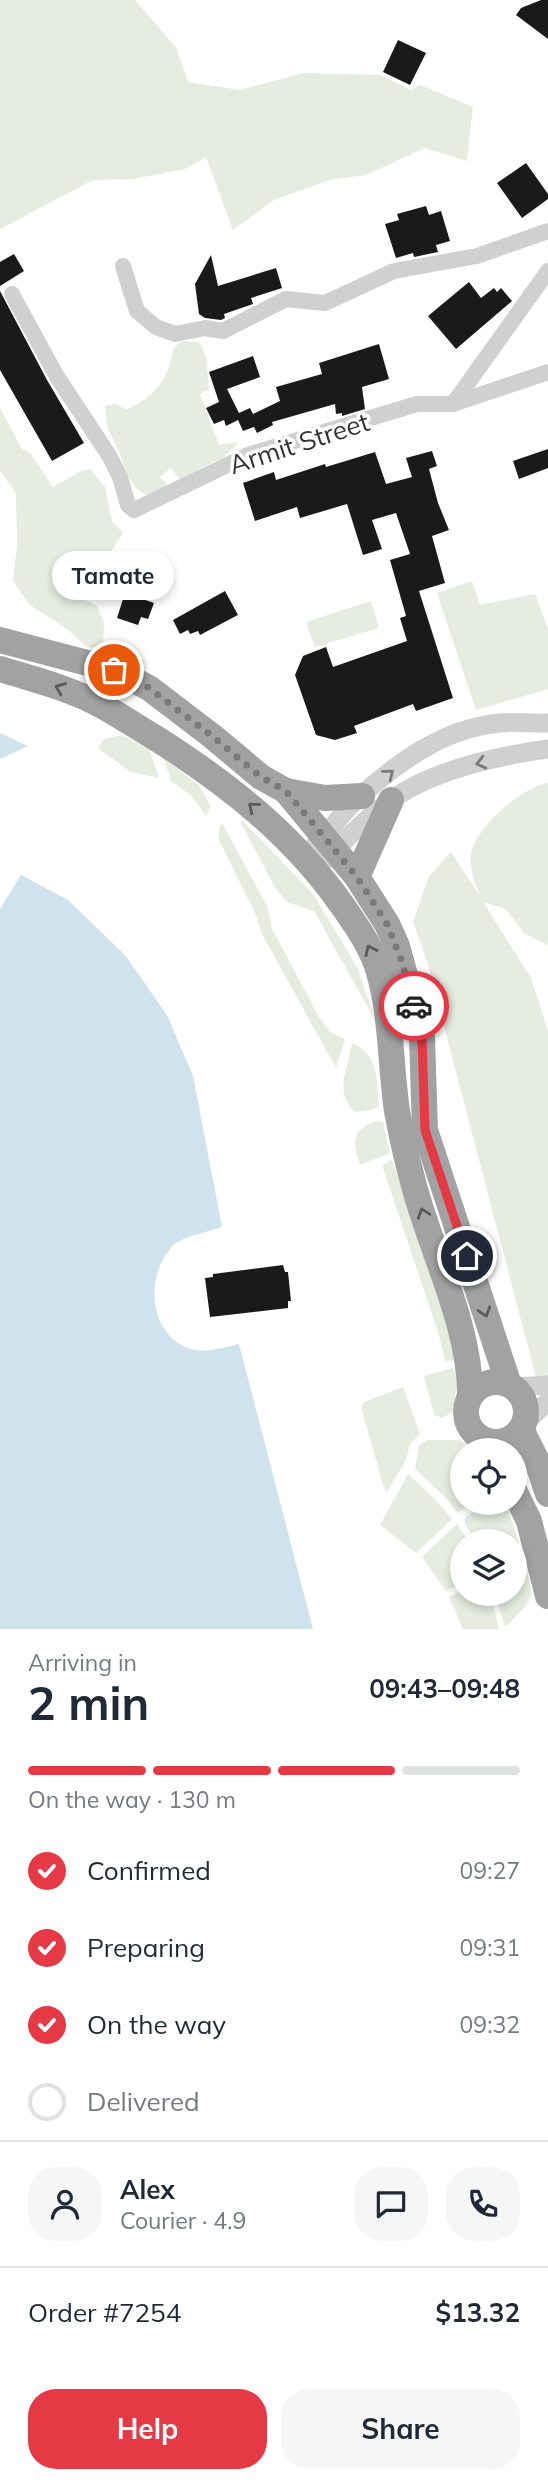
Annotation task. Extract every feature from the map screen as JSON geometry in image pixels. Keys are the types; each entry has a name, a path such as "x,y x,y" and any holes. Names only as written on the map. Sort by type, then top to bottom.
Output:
{"highway":[{"path":"0,640 114,670 149,688 279,788 330,843 357,877 387,924 402,962 422,1038 425,1130 511,1386"},
{"path":"0,669 49,683 94,702 214,776 258,811 309,861 358,928 377,966 388,1015 402,1137 415,1189 465,1345 470,1377 467,1421 470,1429 480,1438"},
{"path":"94,702 114,670"},
{"path":"279,788 325,798 362,796"},
{"path":"357,877 391,800"},
{"path":"470,1397 483,1385 500,1382 519,1393 526,1408 522,1427 548,1494"},
{"path":"508,1438 522,1427"},
{"path":"526,1515 548,1596"}],"street":[{"path":"123,265 137,311 156,327 175,334 205,328 223,331 286,299 325,303 394,271 477,256 548,231"},
{"path":"453,404 548,271"},
{"name":"Armit Street","path":"12,294 56,375 110,457 120,477 128,505 134,510 248,455 416,404 453,404 548,372"},
{"path":"330,843 351,805 421,748 477,727 502,723 548,723"},
{"path":"309,861 391,800 422,782 448,772 538,750 524,724"},
{"path":"511,1386 548,1385"},
{"path":"522,1427 548,1401"}],"shaded area":[{"path":"0,0 135,0 177,49 188,82 240,90 304,73 380,75 411,90 420,85 473,107 467,161 425,148 366,175 329,180 274,200 233,230 206,157 185,169 133,179 93,180 0,229"},
{"path":"183,341 199,342 206,356 209,389 200,394 219,445 239,442 222,459 180,479 171,468 160,477 171,489 150,495 142,493 131,481 108,428 105,406 116,404 126,410 153,393 164,378 174,347"},
{"path":"0,408 21,448 30,453 53,487 79,472 90,469 105,487 112,521 123,533 105,561 69,554 60,575 68,591 97,606 104,622 103,647 88,648 67,629 30,605 13,581 17,546 16,493 0,471"},
{"path":"472,581 480,605 535,594 548,629 548,689 476,710 437,593"},
{"path":"371,601 379,628 315,647 306,622"},
{"path":"122,735 149,749 159,778 131,772 98,748 104,739"},
{"path":"164,759 199,785 211,806 206,816 192,796 171,781"},
{"path":"548,783 548,945 524,933 506,909 483,902 531,978 548,1031 548,1385 539,1389 427,961 413,922 429,876 451,852 480,896 473,875 471,854 481,832 514,800"},
{"path":"242,820 314,895 357,967 376,1022 314,911 287,902 276,889 240,821"},
{"path":"222,823 268,908 272,929 319,1017 330,1032 345,1039 336,1068 261,932 256,915 219,840"},
{"path":"353,1043 368,1055 375,1070 379,1107 370,1110 355,1112 345,1095 344,1077"},
{"path":"375,1121 383,1122 390,1153 360,1165 355,1144 357,1134"},
{"path":"392,1160 451,1332 455,1357 452,1361 445,1361 439,1335 382,1165"},
{"path":"453,1368 457,1380 453,1412 442,1418 434,1415 424,1376"},
{"path":"403,1387 420,1434 410,1444 406,1460 387,1492 361,1407 364,1402"},
{"path":"427,1440 450,1440 450,1503 415,1469 419,1445"},
{"path":"408,1474 452,1519 416,1553 380,1525"},
{"path":"469,1515 510,1515 514,1529 468,1529 465,1518"},
{"path":"450,1531 450,1589 446,1591 422,1557"},
{"path":"527,1572 531,1588 527,1604"},
{"path":"453,1606 493,1606 499,1629 463,1629"},
{"path":"499,1606 525,1606 508,1625 504,1625"}],"water":[{"path":"0,733 28,746 0,759"},
{"path":"21,875 68,900 125,955 167,1015 193,1076 222,1227 187,1238 172,1247 156,1278 155,1303 163,1327 181,1345 202,1351 239,1344 313,1629 0,1629 0,909"}],"building":[{"path":"548,0 548,39 516,15 521,8"},
{"path":"398,40 426,53 410,85 383,72"},
{"path":"526,163 548,194 548,199 522,218 497,183"},
{"path":"426,206 429,215 441,211 450,241 436,245 438,252 414,257 413,253 396,258 385,224 399,220 397,214"},
{"path":"14,254 24,271 0,286 0,262"},
{"path":"211,255 218,286 276,268 282,288 251,298 253,304 224,314 225,318 221,320 205,318 199,314 195,284"},
{"path":"469,282 481,298 494,288 497,292 501,288 512,301 456,349 428,316"},
{"path":"0,291 84,443 52,461 0,370"},
{"path":"379,344 389,379 362,387 365,409 342,416 342,413 336,414 335,404 272,422 273,425 257,433 254,427 243,431 238,420 226,426 224,420 214,424 206,408 219,402 209,372 253,356 260,377 227,389 239,413 250,408 253,414 280,401 276,387 322,374 319,363"},
{"path":"548,449 548,468 519,479 513,461"},
{"path":"432,451 437,466 429,469 449,530 432,536 445,583 419,591 453,698 416,711 413,704 354,726 357,733 335,740 316,735 295,675 303,656 326,647 333,667 407,641 400,618 406,616 390,560 410,554 396,513 372,520 382,549 363,555 347,504 300,518 297,507 255,521 243,483 274,472 276,480 375,452 386,484 412,477 406,458"},
{"path":"119,554 138,562 132,577 113,570"},
{"path":"225,591 238,615 200,635 198,631 190,634 188,630 180,634 173,620"},
{"path":"125,593 154,603 148,619 141,617 138,625 117,618"},
{"path":"283,1265 285,1272 288,1272 291,1301 288,1301 288,1308 210,1317 205,1278 213,1277 213,1274"}],"way so far":[{"path":"114,670 149,688 261,777 286,791 357,877 387,924 397,946 414,1006"}],"place":[{"name":"Tamate","path":"114,670"}],"route":[{"path":"414,1006 424,1060 425,1130 467,1256"}]}
